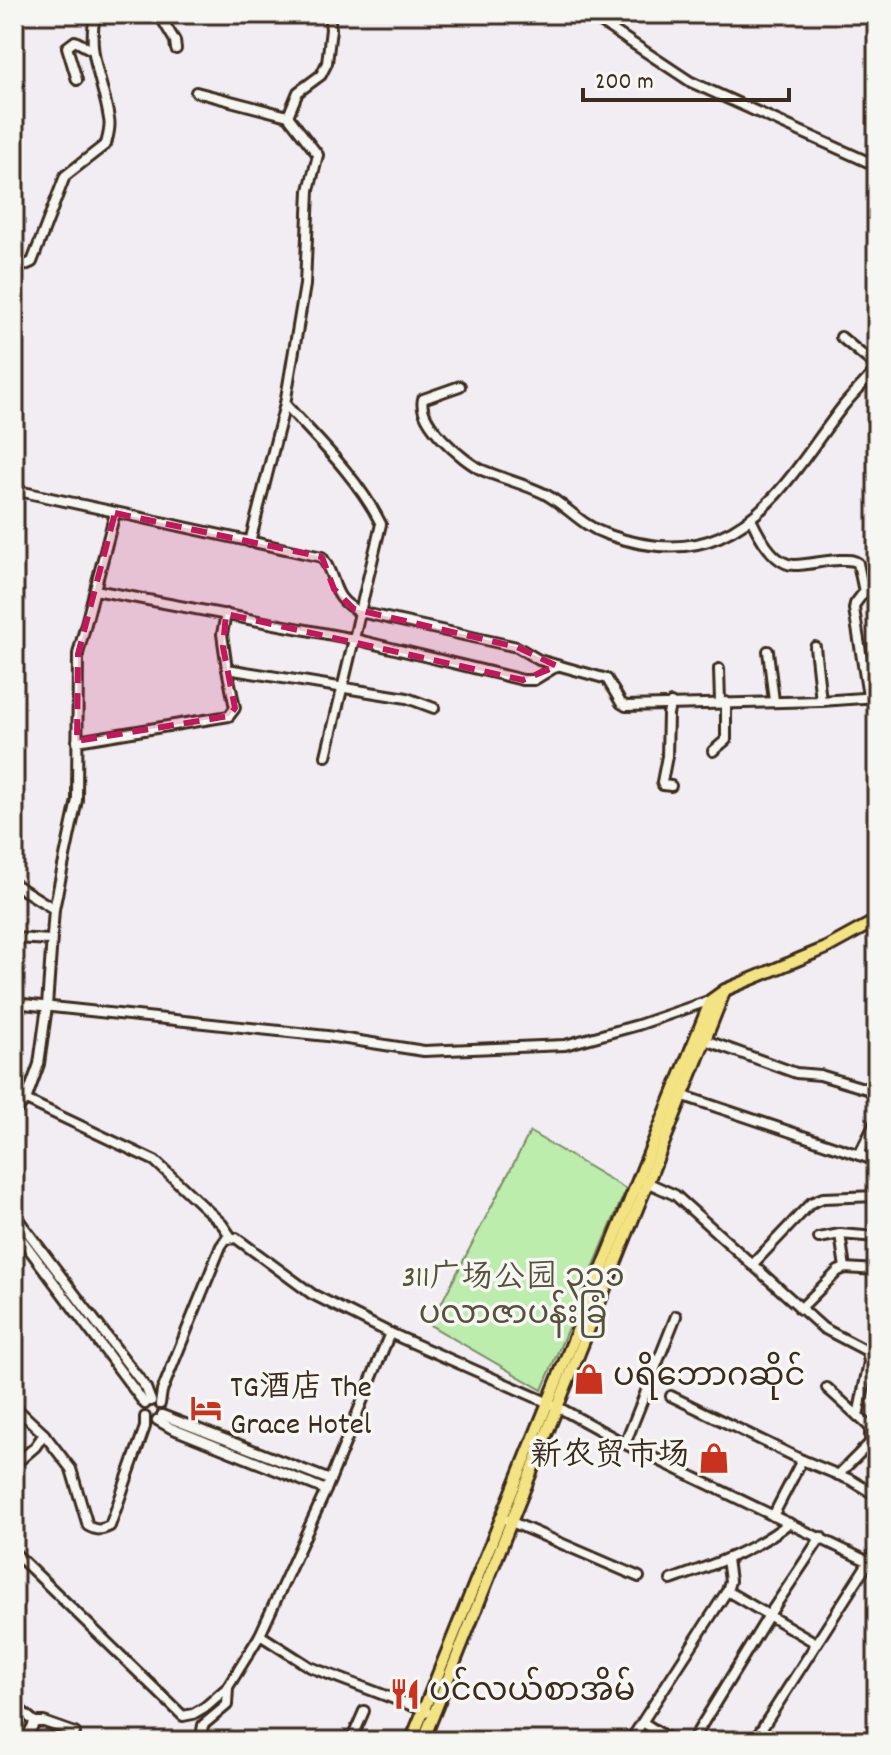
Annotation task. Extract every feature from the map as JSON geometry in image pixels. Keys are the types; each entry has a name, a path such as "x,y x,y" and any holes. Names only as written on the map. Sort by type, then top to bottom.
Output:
{"main road":[{"path":"529,1462 547,1402 711,1000 725,990 826,948 877,920"},
{"path":"423,1741 461,1631 505,1519 529,1462 558,1407 725,990"},
{"path":"610,1245 622,1249"},
{"path":"583,1312 595,1316"},
{"path":"411,1741 422,1710 461,1631"}],"street":[{"path":"14,270 32,262 65,176 106,144 110,122 92,50 92,26 96,14"},
{"path":"159,14 176,49"},
{"path":"288,116 298,92 321,75 327,63 331,29 329,14"},
{"path":"568,14 590,15 691,82 877,166"},
{"path":"77,80 67,47 75,41 92,50"},
{"path":"196,92 288,116 318,155 309,190 305,285 285,404 250,542"},
{"path":"460,386 423,399 421,405 432,427 480,469 547,495 590,527 607,534 649,545 682,549 719,537 751,519 796,470 844,404 877,368 841,337"},
{"path":"285,404 336,460 371,504 381,524 326,756"},
{"path":"14,490 322,557 331,570 334,589 343,602 360,612 517,647 539,660 607,679 626,706 821,701 873,696 854,609 864,592 858,563 854,560 824,560 791,565 782,561 759,536 751,519"},
{"path":"14,1113 26,1100 39,1064 54,909 77,800 78,654 115,513"},
{"path":"95,590 354,639 523,680 534,680 557,666"},
{"path":"77,741 229,716 235,708 222,634 226,614"},
{"path":"815,647 821,701"},
{"path":"768,651 774,701"},
{"path":"227,669 407,698 434,708"},
{"path":"713,751 726,740 719,669"},
{"path":"671,703 662,782 671,786"},
{"path":"14,884 54,909"},
{"path":"14,938 51,940"},
{"path":"14,1003 327,1036 424,1051 565,1045 711,1000"},
{"path":"705,1040 796,1073 820,1075 877,1092"},
{"path":"684,1096 877,1161"},
{"path":"26,1100 155,1161 222,1224 231,1237 240,1239 312,1294 390,1333 558,1407 625,1444 869,1562"},
{"path":"859,1155 877,1119"},
{"path":"638,1178 675,1195 823,1328 870,1355 858,1416"},
{"path":"752,1265 811,1203 823,1198 877,1196"},
{"path":"14,1406 44,1434 71,1469 88,1526 103,1530 110,1526 152,1420 152,1402 146,1388 115,1354 15,1218"},
{"path":"14,1229 65,1288"},
{"path":"819,1238 840,1234 877,1237"},
{"path":"840,1234 845,1268"},
{"path":"231,1237 221,1246 162,1391 142,1409 152,1420 326,1490"},
{"path":"800,1309 838,1271 845,1268 877,1270"},
{"path":"625,1444 676,1316"},
{"path":"14,1552 183,1716 205,1707 228,1687 260,1635 326,1490 390,1333"},
{"path":"827,1388 869,1425 870,1443 838,1475"},
{"path":"671,1396 877,1496"},
{"path":"152,1420 330,1480"},
{"path":"14,1465 35,1447 44,1434"},
{"path":"773,1516 802,1460"},
{"path":"505,1519 639,1577"},
{"path":"671,1580 727,1559 789,1523"},
{"path":"692,1741 821,1537"},
{"path":"754,1741 877,1549"},
{"path":"630,1741 727,1591 730,1581 727,1559"},
{"path":"727,1591 816,1643"},
{"path":"260,1635 310,1667 434,1714"},
{"path":"207,1741 202,1731 203,1725 227,1705 228,1687"},
{"path":"14,1705 35,1722 75,1733"},
{"path":"351,1741 364,1711"},
{"path":"24,1741 35,1722"},
{"path":"644,1723 672,1741"}],"highlighted area":[{"path":"115,513 322,557 334,589 354,609 517,647 557,666 523,680 226,614 223,647 235,708 229,716 77,741 78,654"}],"green space":[{"name":"311广场公园 ၃၁၁ ပလာဇာပန်းခြံ","path":"530,1132 626,1189 542,1390 430,1325"}],"place":[{"name":"ပရိဘောဂဆိုင်","path":"589,1379"},
{"name":"TG酒店 The Grace Hotel","path":"206,1408"},
{"name":"新农贸市场","path":"714,1458"},
{"name":"ပင်လယ်စာအိမ်","path":"405,1694"}]}
